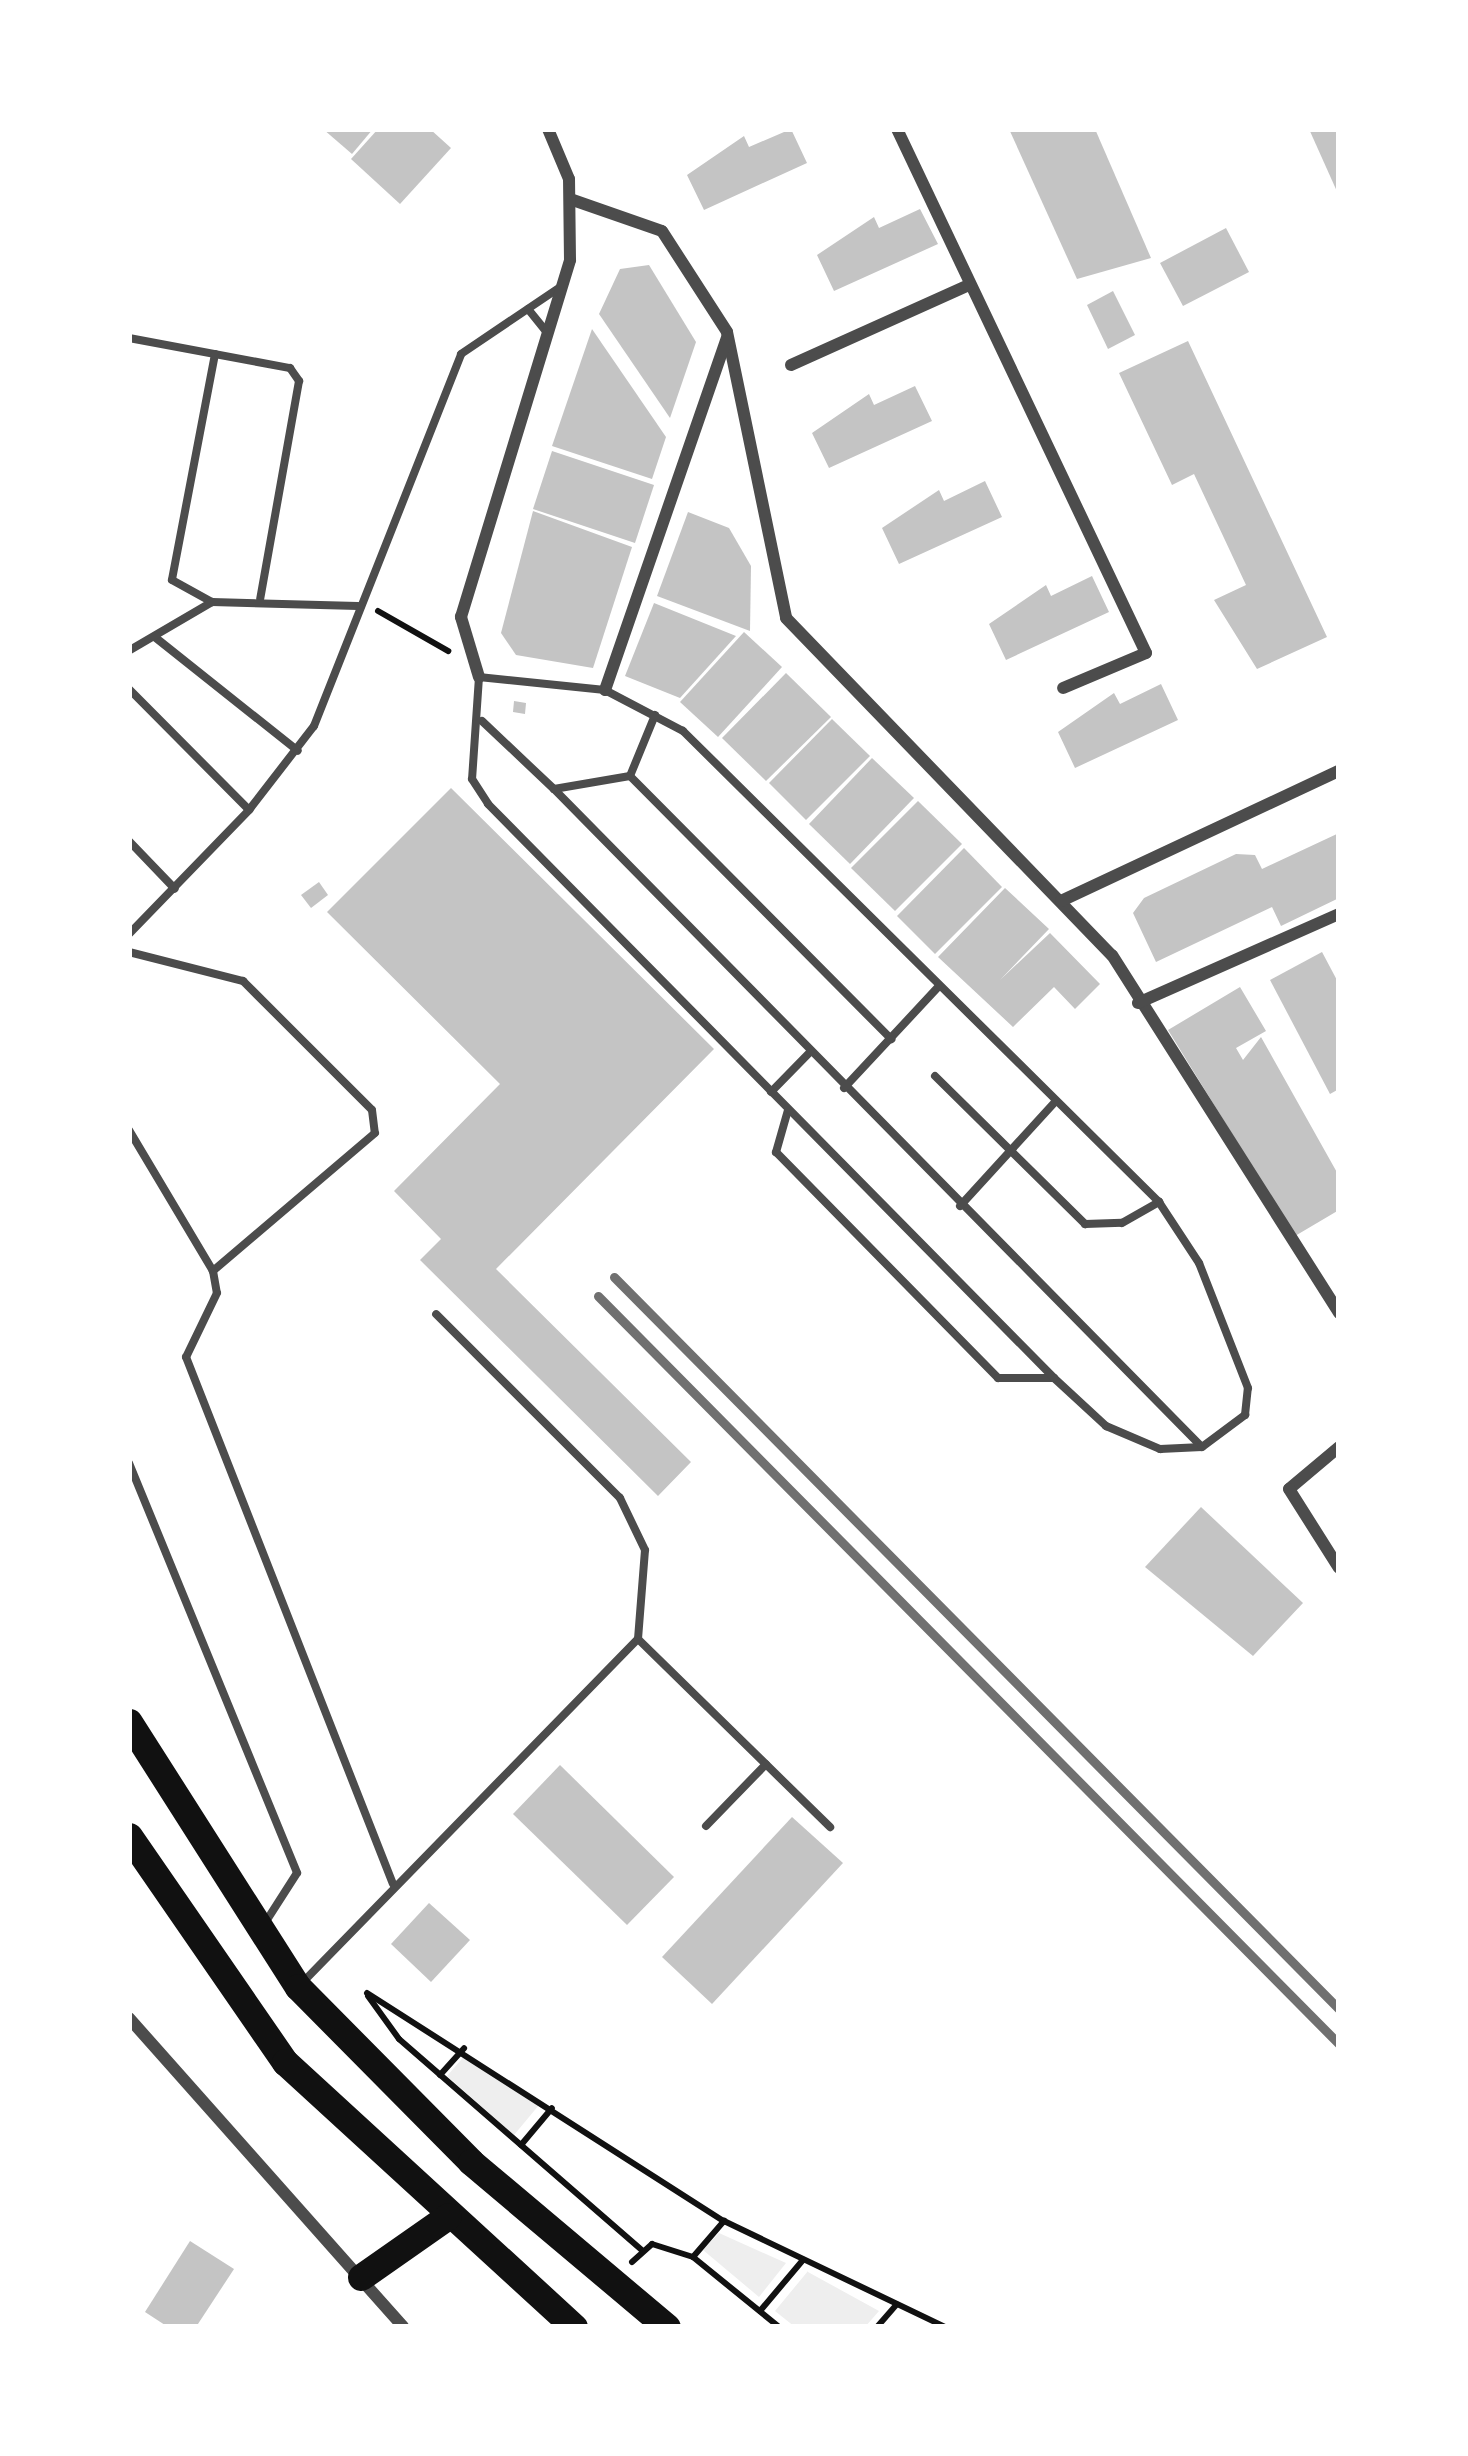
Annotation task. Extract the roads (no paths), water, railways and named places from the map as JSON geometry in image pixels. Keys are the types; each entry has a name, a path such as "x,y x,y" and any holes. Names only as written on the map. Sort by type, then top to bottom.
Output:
{"highway":[{"path":"129,1722 258,1934 298,1987 471,2162 667,2327"},
{"path":"129,1836 285,2062 574,2327"},
{"path":"362,2277 448,2216"}],"street":[{"path":"479,677 463,653 461,617 563,286 570,199 548,129"},
{"path":"897,129 1146,652 1063,688"},
{"path":"570,199 662,231 728,336 786,618 1112,955 1138,1003 1339,1313"},
{"path":"791,365 969,285"},
{"path":"604,691 728,336"},
{"path":"1061,901 1339,771"},
{"path":"1138,1003 1339,914"},
{"path":"1339,1447 1289,1489 1339,1568"},
{"path":"129,2018 403,2327"}],"lane":[{"path":"129,934 249,810 298,751 444,384 461,354 563,286"},
{"path":"528,309 549,335"},
{"path":"129,338 290,368 299,381 260,599"},
{"path":"212,602 172,580 215,355"},
{"path":"129,652 212,602 260,599 358,606"},
{"path":"156,638 298,751"},
{"path":"479,677 604,691 655,715 1159,1202 1199,1263 1248,1388 1245,1414 1202,1447 1136,1444 1054,1378 488,804 472,779 482,721 479,677"},
{"path":"129,689 249,810"},
{"path":"630,776 655,715"},
{"path":"482,721 554,788 1202,1447"},
{"path":"554,788 630,776"},
{"path":"630,776 891,1039"},
{"path":"129,841 175,889"},
{"path":"129,952 244,981 372,1110 375,1132 213,1271"},
{"path":"844,1088 939,986"},
{"path":"771,1092 810,1052"},
{"path":"935,1076 1091,1226 1159,1202"},
{"path":"960,1206 1056,1102"},
{"path":"788,1110 776,1152 982,1362 998,1378 1054,1378"},
{"path":"129,1130 213,1271 217,1293 186,1357 393,1884"},
{"path":"298,1987 393,1884 638,1639 645,1550 620,1498 436,1314"},
{"path":"129,1463 297,1873 258,1934"},
{"path":"638,1639 830,1827"},
{"path":"706,1826 766,1764"}],"railway":[{"path":"614,1277 1339,2009"},
{"path":"598,1296 1339,2044"}]}
